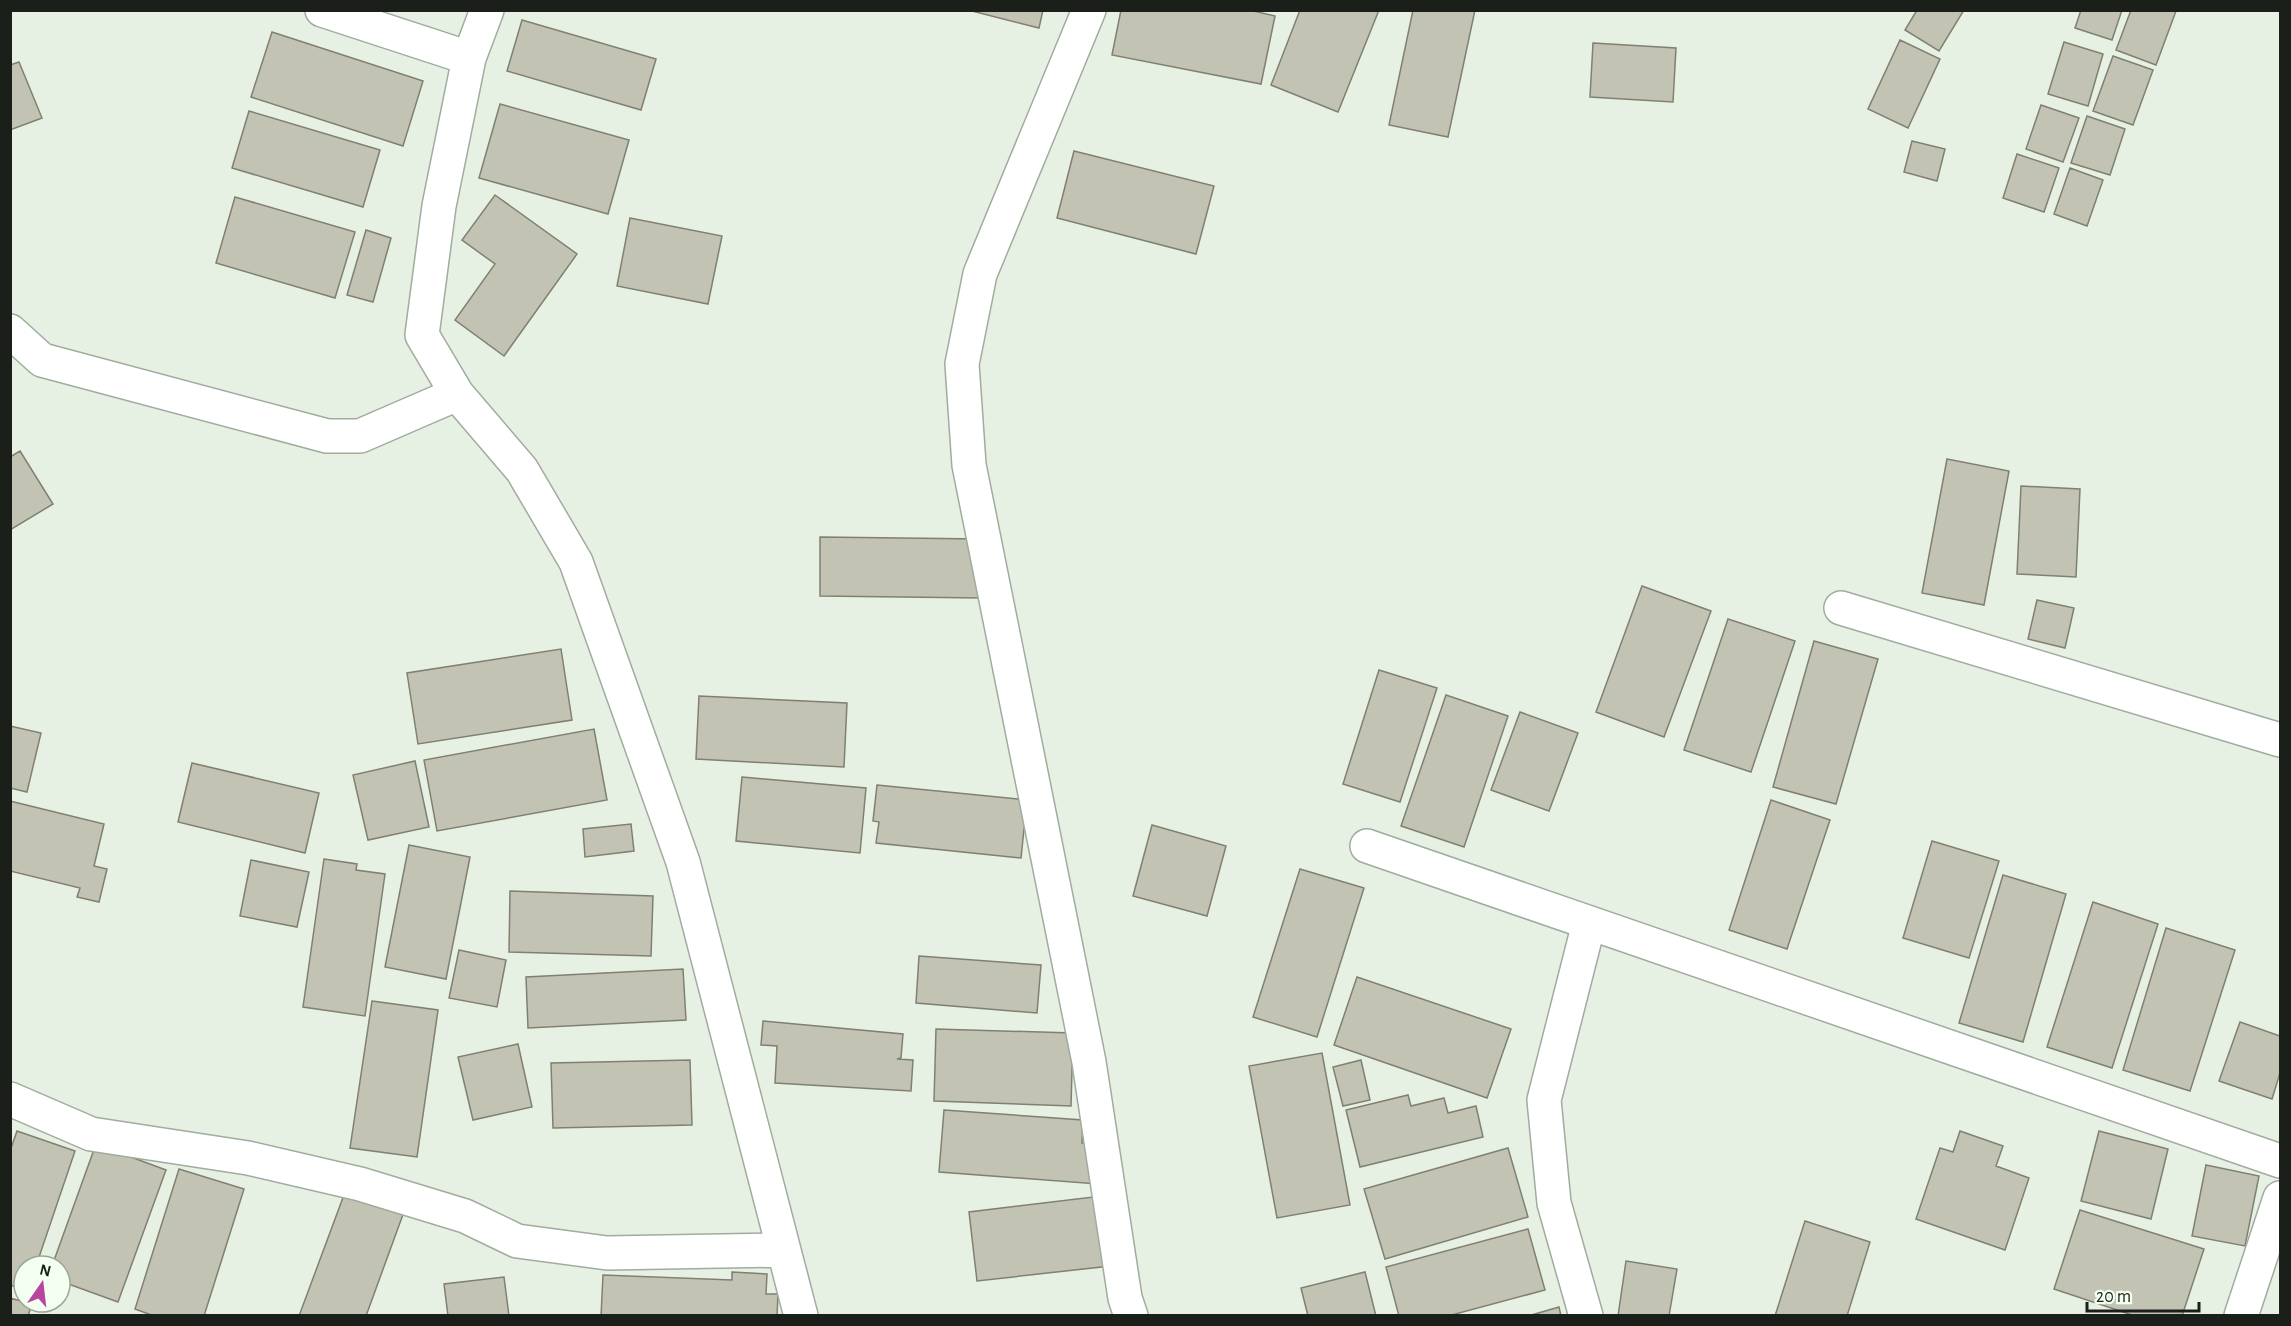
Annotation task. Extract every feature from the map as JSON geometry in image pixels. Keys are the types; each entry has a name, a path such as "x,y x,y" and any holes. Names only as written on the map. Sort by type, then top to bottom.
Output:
{"street":[{"path":"322,10 469,58"},
{"path":"487,10 469,58 439,206 422,334 457,393 522,470 576,562 683,862 801,1316"},
{"path":"1089,10 980,274 962,364 969,465 1089,1062 1125,1298 1131,1316"},
{"path":"10,331 42,360 327,436 360,436 457,393"},
{"path":"1841,608 2280,740"},
{"path":"1367,846 2280,1161"},
{"path":"1586,1316 1554,1203 1544,1100 1589,923"},
{"path":"10,1099 91,1134 248,1158 360,1184 465,1216 517,1241 607,1253 784,1250"},
{"path":"2241,1316 2280,1198"}],"building":[{"path":"968,10 1043,10 1039,28"},
{"path":"1121,10 1249,10 1275,16 1261,84 1112,55"},
{"path":"1300,10 1379,10 1338,112 1271,85"},
{"path":"1413,10 1475,10 1448,137 1389,125"},
{"path":"1917,10 1964,10 1939,51 1905,30"},
{"path":"2081,10 2122,10 2112,40 2075,28"},
{"path":"2131,10 2176,11 2156,65 2116,50"},
{"path":"522,20 656,59 641,110 507,71"},
{"path":"272,32 423,81 403,146 251,97"},
{"path":"1900,40 1940,59 1908,128 1868,109"},
{"path":"2064,42 2103,54 2088,106 2048,94"},
{"path":"1593,43 1676,48 1673,102 1590,97"},
{"path":"2113,56 2153,70 2133,125 2093,111"},
{"path":"19,62 42,118 10,130 10,65"},
{"path":"500,104 629,140 608,214 479,178"},
{"path":"2041,105 2079,118 2063,162 2026,149"},
{"path":"249,111 380,150 363,207 232,168"},
{"path":"2087,116 2125,129 2110,175 2071,163"},
{"path":"1912,141 1945,149 1937,181 1904,172"},
{"path":"1074,151 1214,186 1196,254 1057,218"},
{"path":"2017,154 2059,168 2044,212 2003,198"},
{"path":"2070,168 2103,180 2087,226 2054,214"},
{"path":"495,195 577,254 504,356 455,320 495,264 462,240"},
{"path":"235,197 355,232 335,298 216,263"},
{"path":"630,218 722,236 708,304 617,286"},
{"path":"366,230 391,238 373,302 347,295"},
{"path":"20,451 53,504 10,530 10,457"},
{"path":"1947,459 2009,471 1984,605 1922,593"},
{"path":"2021,486 2080,489 2076,577 2017,574"},
{"path":"820,537 982,539 982,598 820,596"},
{"path":"1642,586 1711,611 1664,737 1596,712"},
{"path":"2037,600 2074,608 2065,648 2028,639"},
{"path":"1728,619 1795,641 1751,772 1684,750"},
{"path":"1814,641 1878,659 1836,804 1773,787"},
{"path":"561,649 572,720 418,744 407,673"},
{"path":"1379,670 1437,688 1400,802 1343,784"},
{"path":"1446,695 1508,716 1464,847 1401,826"},
{"path":"699,696 847,703 844,767 696,759"},
{"path":"1520,712 1578,733 1549,811 1491,790"},
{"path":"10,726 41,733 27,792 10,788"},
{"path":"594,729 607,800 437,831 424,760"},
{"path":"415,761 429,827 368,840 353,775"},
{"path":"192,763 319,793 305,853 178,822"},
{"path":"742,777 866,788 860,853 736,841"},
{"path":"877,785 1027,800 1021,858 876,843 879,822 873,821"},
{"path":"1771,800 1830,820 1787,949 1729,930"},
{"path":"10,801 104,824 94,866 107,869 99,902 77,897 80,888 10,871"},
{"path":"631,824 634,851 585,857 583,829"},
{"path":"1152,825 1226,846 1207,916 1133,896"},
{"path":"1932,841 1999,861 1969,958 1903,938"},
{"path":"409,845 470,857 446,979 385,967"},
{"path":"324,859 357,864 356,870 385,874 365,1016 303,1007"},
{"path":"251,860 309,872 297,927 240,916"},
{"path":"1300,869 1364,888 1317,1037 1253,1017"},
{"path":"2003,875 2066,894 2023,1042 1959,1023"},
{"path":"510,891 653,896 651,956 509,952"},
{"path":"2093,902 2158,924 2112,1068 2047,1047"},
{"path":"2166,928 2235,950 2190,1091 2123,1070"},
{"path":"459,950 506,960 497,1007 449,998"},
{"path":"919,956 1041,965 1037,1013 916,1003"},
{"path":"683,969 686,1020 528,1028 526,977"},
{"path":"1357,977 1511,1029 1487,1098 1334,1045"},
{"path":"372,1001 438,1010 417,1157 350,1148"},
{"path":"763,1021 903,1034 901,1058 897,1059 913,1060 911,1091 775,1083 777,1046 761,1045"},
{"path":"2240,1022 2280,1036 2280,1073 2272,1099 2219,1081"},
{"path":"936,1029 1073,1033 1071,1106 934,1101"},
{"path":"518,1044 532,1107 473,1120 458,1057"},
{"path":"1322,1053 1350,1205 1277,1218 1249,1066"},
{"path":"690,1060 692,1125 553,1128 551,1063"},
{"path":"1361,1060 1370,1100 1343,1106 1333,1067"},
{"path":"1408,1095 1411,1106 1444,1098 1448,1113 1476,1106 1483,1137 1360,1167 1346,1110"},
{"path":"944,1110 1083,1120 1082,1143 1101,1144 1098,1184 939,1172"},
{"path":"17,1131 75,1151 40,1254 12,1254 12,1286 10,1285 10,1151"},
{"path":"1960,1131 2003,1146 1996,1166 2029,1178 2005,1250 1916,1219 1940,1148 1953,1152"},
{"path":"2099,1131 2168,1149 2151,1219 2081,1201"},
{"path":"96,1144 166,1170 118,1302 72,1285 72,1254 56,1254"},
{"path":"1508,1148 1528,1217 1385,1259 1364,1189"},
{"path":"2206,1165 2259,1176 2245,1246 2192,1236"},
{"path":"179,1169 244,1189 204,1316 154,1316 135,1309"},
{"path":"351,1176 409,1198 366,1316 299,1316"},
{"path":"1110,1195 1119,1265 977,1281 969,1212"},
{"path":"2080,1210 2204,1249 2182,1316 2135,1316 2054,1289"},
{"path":"1805,1221 1870,1242 1847,1316 1775,1316"},
{"path":"1528,1229 1545,1290 1448,1316 1399,1316 1386,1267"},
{"path":"1626,1261 1677,1269 1669,1316 1618,1316"},
{"path":"732,1272 767,1274 766,1294 778,1294 777,1316 601,1316 603,1275 732,1280"},
{"path":"1365,1272 1376,1316 1308,1316 1301,1288"},
{"path":"504,1277 509,1316 448,1316 444,1284"},
{"path":"10,1298 12,1299 12,1314 29,1314 28,1316 10,1316"},
{"path":"1559,1307 1561,1316 1528,1316"}]}
